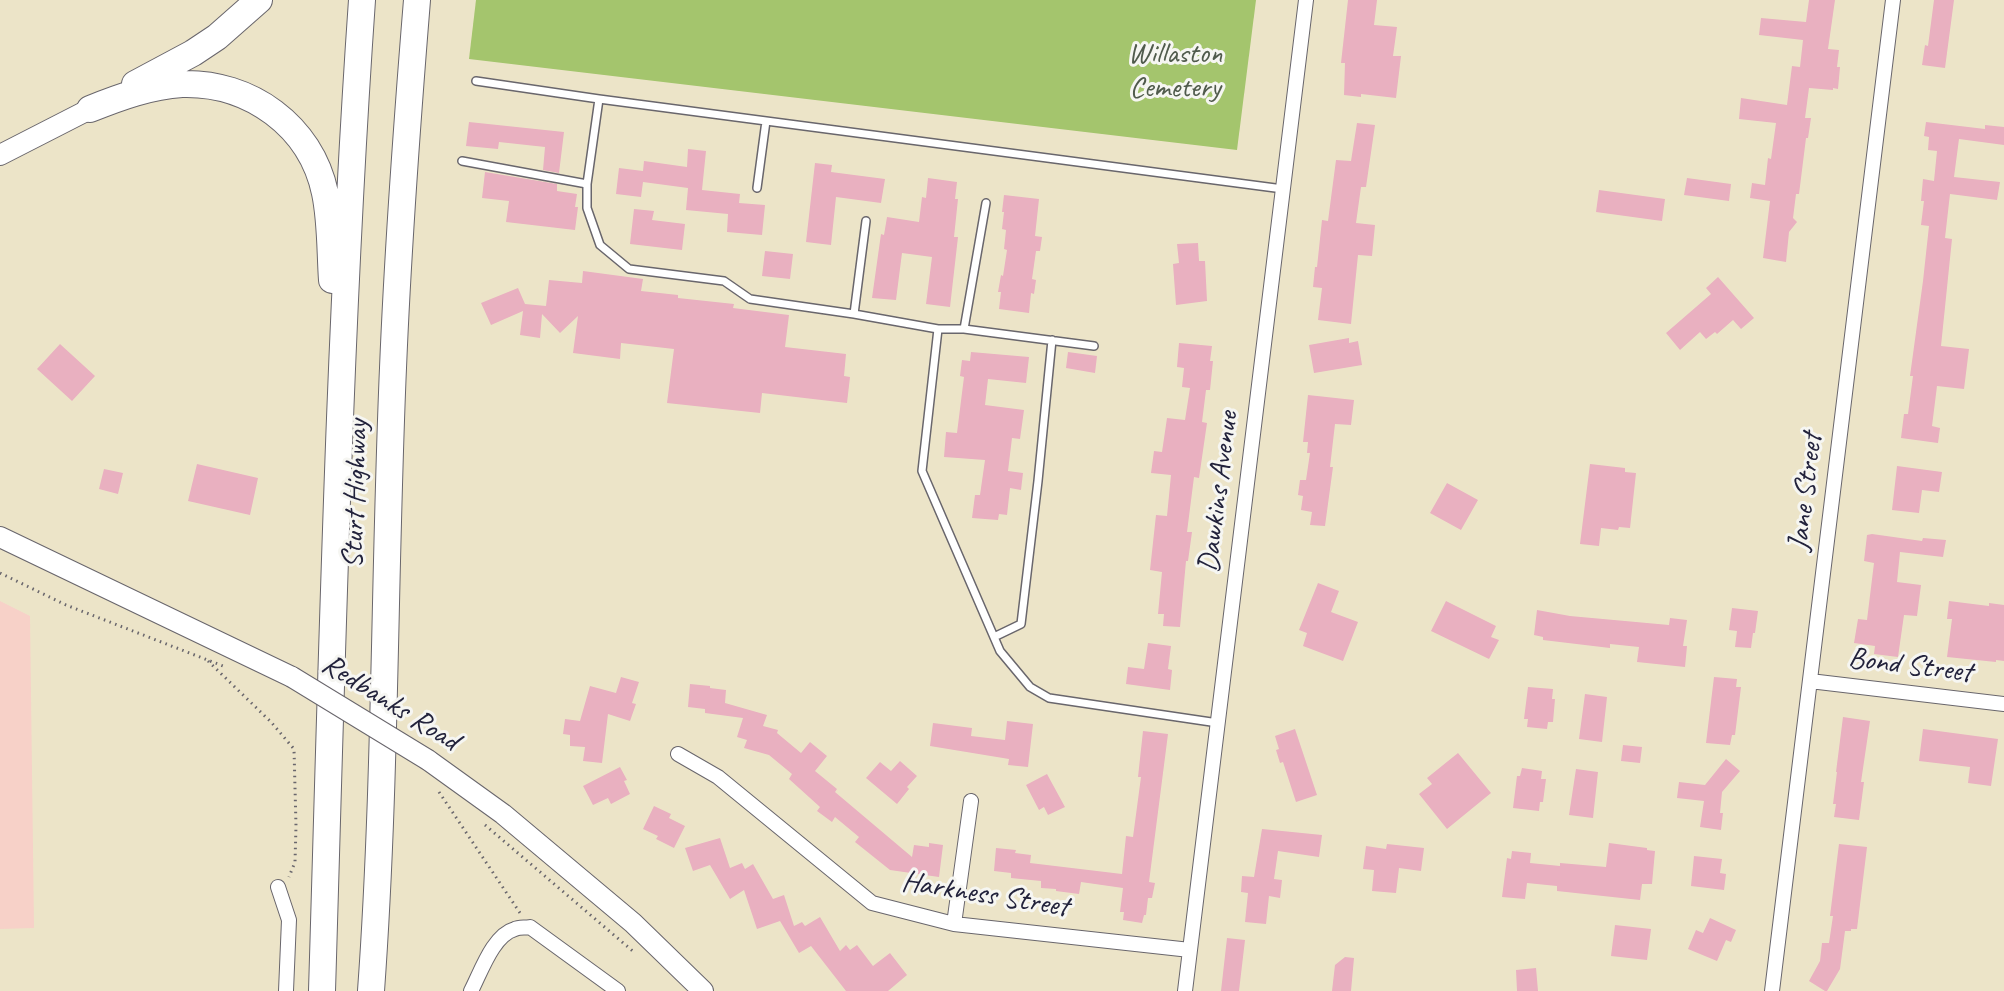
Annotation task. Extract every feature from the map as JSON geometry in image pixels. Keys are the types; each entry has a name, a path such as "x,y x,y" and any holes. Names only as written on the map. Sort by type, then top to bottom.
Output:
{"highway":[{"path":"90,108 193,53 218,37 259,0"},
{"name":"Sturt Highway","path":"322,991 340,424 354,119 362,0"},
{"name":"Sturt Highway","path":"370,991 381,791 393,370 404,157 417,0"},
{"path":"90,108 140,91 180,84 201,84 233,90 250,97 280,116 293,128 313,159 325,192 328,210 340,424"}],"main road":[{"path":"0,155 90,108"},
{"name":"Redbanks Road","path":"0,537 292,677 428,760 512,821 633,924 703,991"}],"street":[{"name":"Dawkins Avenue","path":"1185,991 1306,0"},
{"name":"Jane Street","path":"1772,991 1893,0"},
{"name":"Bond Street","path":"1810,681 2004,704"},
{"name":"Harkness Street","path":"678,754 718,777 872,903 954,924 1190,950"},
{"path":"954,924 971,801"},
{"path":"279,891 289,920 286,991"},
{"path":"471,991 497,940 516,928 530,927 618,991"}],"lane":[{"path":"476,81 1283,189"},
{"path":"599,99 587,184 587,208 600,245 629,269 724,280 750,299 938,329 964,329 1095,346"},
{"path":"757,188 766,121"},
{"path":"462,161 587,184"},
{"path":"964,329 986,203"},
{"path":"854,314 866,221"},
{"path":"938,329 922,471 1000,651 1029,687 1049,698 1218,723"},
{"path":"994,637 1021,624 1052,340"}],"path":[{"path":"0,573 66,605 228,668"},
{"path":"207,660 271,722 294,749 295,862 279,891"},
{"path":"439,792 530,927"},
{"path":"479,820 640,957"}],"shaded area":[{"path":"0,601 30,616 34,928 0,929"}],"green space":[{"name":"Willaston Cemetery","path":"476,0 1256,0 1237,150 469,59"}],"building":[{"path":"1348,0 1377,0 1374,25 1397,27 1393,56 1401,56 1396,98 1361,94 1361,97 1344,95 1345,63 1341,63"},
{"path":"1809,0 1835,0 1828,49 1839,50 1837,67 1840,67 1838,89 1809,88 1805,118 1811,118 1808,138 1806,138 1799,194 1796,194 1793,218 1797,222 1789,232 1786,262 1763,258 1770,201 1750,198 1752,183 1765,185 1776,123 1739,119 1741,98 1787,105 1792,66 1800,67 1803,40 1759,35 1761,18 1806,22"},
{"path":"1934,0 1954,0 1945,68 1922,65 1925,45 1928,46"},
{"path":"469,122 564,132 559,173 543,170 545,147 499,142 498,149 466,146"},
{"path":"1926,122 1985,129 1985,125 2004,127 2004,145 1959,139 1954,177 2000,182 1997,200 1950,194 1945,238 1952,239 1941,346 1969,349 1964,389 1937,386 1932,426 1940,428 1938,443 1901,438 1904,414 1908,414 1913,376 1910,376 1929,226 1921,225 1924,201 1921,201 1923,179 1934,181 1937,151 1928,150 1929,137 1924,136"},
{"path":"1357,123 1375,125 1366,187 1361,187 1356,223 1375,225 1372,256 1358,255 1351,324 1318,320 1322,288 1313,287 1322,220 1328,221 1336,160 1351,161"},
{"path":"688,149 706,151 702,190 740,194 739,203 765,205 762,235 727,232 728,214 686,210 688,188 643,182 641,197 616,194 619,168 643,171 644,161 687,167"},
{"path":"815,163 832,165 831,172 885,179 881,203 836,197 831,245 806,242"},
{"path":"485,172 557,184 557,191 577,194 575,230 506,222 509,201 482,198"},
{"path":"928,178 957,182 955,199 958,199 954,237 958,237 950,307 926,304 932,257 902,253 896,300 872,298 881,234 884,235 887,217 919,222 922,197 926,198"},
{"path":"1687,178 1731,184 1729,201 1684,195"},
{"path":"1599,190 1665,199 1662,221 1596,212"},
{"path":"1004,195 1039,199 1035,236 1042,237 1040,251 1036,251 1032,279 1036,280 1034,294 1031,293 1029,313 999,309 1001,292 998,292 1007,250 1004,249 1006,230 1002,229"},
{"path":"634,209 654,211 652,220 685,224 682,250 630,244"},
{"path":"1198,243 1199,261 1205,261 1207,301 1176,305 1173,264 1179,263 1177,244"},
{"path":"765,251 793,254 790,279 762,276"},
{"path":"583,271 643,279 641,291 678,295 678,298 734,304 733,308 789,315 785,347 846,354 844,376 850,377 847,403 762,393 760,413 667,403 674,349 621,343 620,359 573,353 578,316 560,333 542,314 540,338 520,335 523,311 491,325 481,303 518,288 525,304 546,306 549,280 582,283"},
{"path":"1718,277 1754,318 1741,329 1733,320 1717,334 1715,332 1706,339 1700,332 1680,350 1666,333 1711,294 1706,288"},
{"path":"1349,338 1349,343 1358,341 1362,365 1314,373 1309,345"},
{"path":"1179,343 1212,346 1210,361 1213,361 1210,390 1206,390 1202,422 1207,423 1199,478 1194,477 1187,532 1192,532 1188,561 1186,561 1180,627 1163,626 1164,614 1158,614 1162,572 1150,570 1156,515 1167,516 1171,475 1151,473 1154,451 1162,452 1167,418 1185,420 1190,388 1182,387 1184,368 1177,367"},
{"path":"60,344 95,376 72,401 37,369"},
{"path":"971,352 1029,357 1026,383 988,379 985,405 1024,410 1020,439 1012,438 1008,471 1023,473 1021,490 1010,488 1007,515 999,514 998,520 972,518 975,495 980,495 985,460 944,457 946,432 957,433 964,377 960,376 962,360 970,361"},
{"path":"1068,352 1097,356 1095,373 1066,368"},
{"path":"1308,395 1354,400 1351,425 1335,424 1330,467 1333,467 1325,526 1310,525 1312,512 1301,510 1303,496 1298,495 1300,480 1306,480 1310,453 1307,453 1308,442 1303,442"},
{"path":"197,464 258,478 250,515 188,501"},
{"path":"1590,464 1625,468 1625,472 1636,473 1630,528 1619,527 1618,530 1601,528 1599,546 1580,544"},
{"path":"1897,466 1942,472 1939,492 1922,490 1919,513 1892,510"},
{"path":"104,469 123,473 118,494 99,489"},
{"path":"1447,483 1478,500 1461,530 1430,513"},
{"path":"1867,535 1922,541 1923,538 1946,540 1943,557 1900,552 1897,582 1921,585 1917,616 1904,615 1898,657 1874,654 1875,646 1854,643 1858,619 1867,620 1874,563 1864,561"},
{"path":"1318,583 1339,591 1331,612 1358,622 1343,661 1303,646 1307,633 1299,630"},
{"path":"1446,601 1496,626 1491,637 1499,640 1489,659 1431,631"},
{"path":"1949,601 1989,606 1989,603 2004,605 2004,661 1947,657 1952,619 1947,619"},
{"path":"1732,608 1758,611 1751,648 1735,647 1737,631 1729,630"},
{"path":"1537,610 1570,616 1669,625 1670,618 1687,620 1683,646 1687,646 1685,667 1637,662 1639,647 1610,644 1610,648 1543,640 1543,637 1534,635"},
{"path":"1148,643 1171,646 1168,669 1172,670 1170,690 1126,684 1128,667 1144,669"},
{"path":"621,677 639,682 632,703 636,704 630,721 608,714 602,763 583,761 585,747 570,746 570,735 563,734 565,719 580,721 590,686 616,693"},
{"path":"1714,677 1737,679 1736,687 1741,687 1735,735 1732,735 1730,745 1706,743"},
{"path":"690,684 726,690 725,703 767,715 763,726 778,730 777,733 801,753 810,742 827,756 815,771 837,789 835,792 912,857 914,845 929,847 929,843 943,845 939,877 890,870 855,842 859,837 835,817 832,822 817,811 820,807 789,779 792,774 769,755 744,748 747,740 737,737 743,718 705,713 705,709 688,707"},
{"path":"1528,687 1553,689 1552,699 1555,699 1553,722 1548,722 1547,729 1527,727 1528,719 1524,719"},
{"path":"1585,694 1607,697 1602,742 1579,739"},
{"path":"1843,717 1870,721 1861,782 1864,782 1859,820 1834,817 1836,804 1833,804"},
{"path":"1007,721 1033,724 1028,767 1008,765 1009,759 930,746 933,723 972,728 971,736 1005,740"},
{"path":"1295,729 1317,795 1296,802 1283,762 1280,763 1275,736"},
{"path":"1923,729 1998,739 1991,786 1968,783 1970,767 1919,761"},
{"path":"1143,731 1168,734 1149,882 1155,883 1152,898 1148,898 1146,915 1142,923 1123,920 1124,912 1120,912 1123,888 1081,882 1079,894 1056,891 1056,889 1041,888 1041,881 1011,878 1011,873 994,871 996,848 1016,850 1015,853 1031,855 1030,863 1122,874 1126,836 1133,837 1141,777 1138,777"},
{"path":"1623,745 1642,747 1640,763 1621,761"},
{"path":"1458,753 1491,793 1447,829 1419,794 1432,784 1427,778"},
{"path":"1726,759 1740,771 1722,792 1721,830 1700,827 1704,801 1677,798 1679,782 1705,785"},
{"path":"900,761 917,776 897,804 866,778 880,762 891,771"},
{"path":"620,767 627,780 624,781 630,794 611,804 608,798 593,805 583,786"},
{"path":"1522,768 1542,771 1541,779 1546,779 1543,802 1540,802 1539,811 1513,808 1517,776 1520,776"},
{"path":"1576,769 1598,772 1593,818 1569,815"},
{"path":"1047,774 1065,807 1048,815 1044,807 1039,810 1026,785"},
{"path":"654,806 671,814 669,818 685,826 674,848 656,839 658,836 643,829"},
{"path":"1262,829 1322,835 1319,857 1278,851 1274,879 1282,880 1280,898 1269,896 1266,924 1245,922 1248,893 1241,892 1242,876 1254,877"},
{"path":"720,838 730,868 742,863 745,869 753,864 773,899 784,895 794,926 802,922 805,926 820,917 840,951 846,945 850,950 857,945 873,966 890,953 907,975 888,991 846,991 811,946 799,953 780,921 757,929 744,890 730,899 710,865 693,871 685,848"},
{"path":"1609,843 1655,851 1652,884 1642,884 1640,900 1557,891 1557,886 1527,883 1525,899 1502,897 1507,858 1511,859 1512,851 1531,853 1530,863 1606,867"},
{"path":"1387,844 1424,848 1421,871 1399,868 1396,893 1372,891 1374,870 1363,869 1366,846 1386,849"},
{"path":"1839,844 1867,847 1857,929 1845,931 1840,969 1825,991 1809,981 1820,961 1822,943 1829,943"},
{"path":"1694,856 1722,859 1720,873 1726,874 1724,890 1691,886"},
{"path":"1710,918 1736,930 1731,942 1726,940 1717,961 1688,949 1696,930 1703,933"},
{"path":"1615,925 1651,929 1647,960 1611,956"},
{"path":"1227,938 1245,940 1239,991 1221,991"},
{"path":"1345,957 1354,958 1351,991 1332,991 1335,965"},
{"path":"1536,968 1538,991 1517,991 1516,970"}]}
